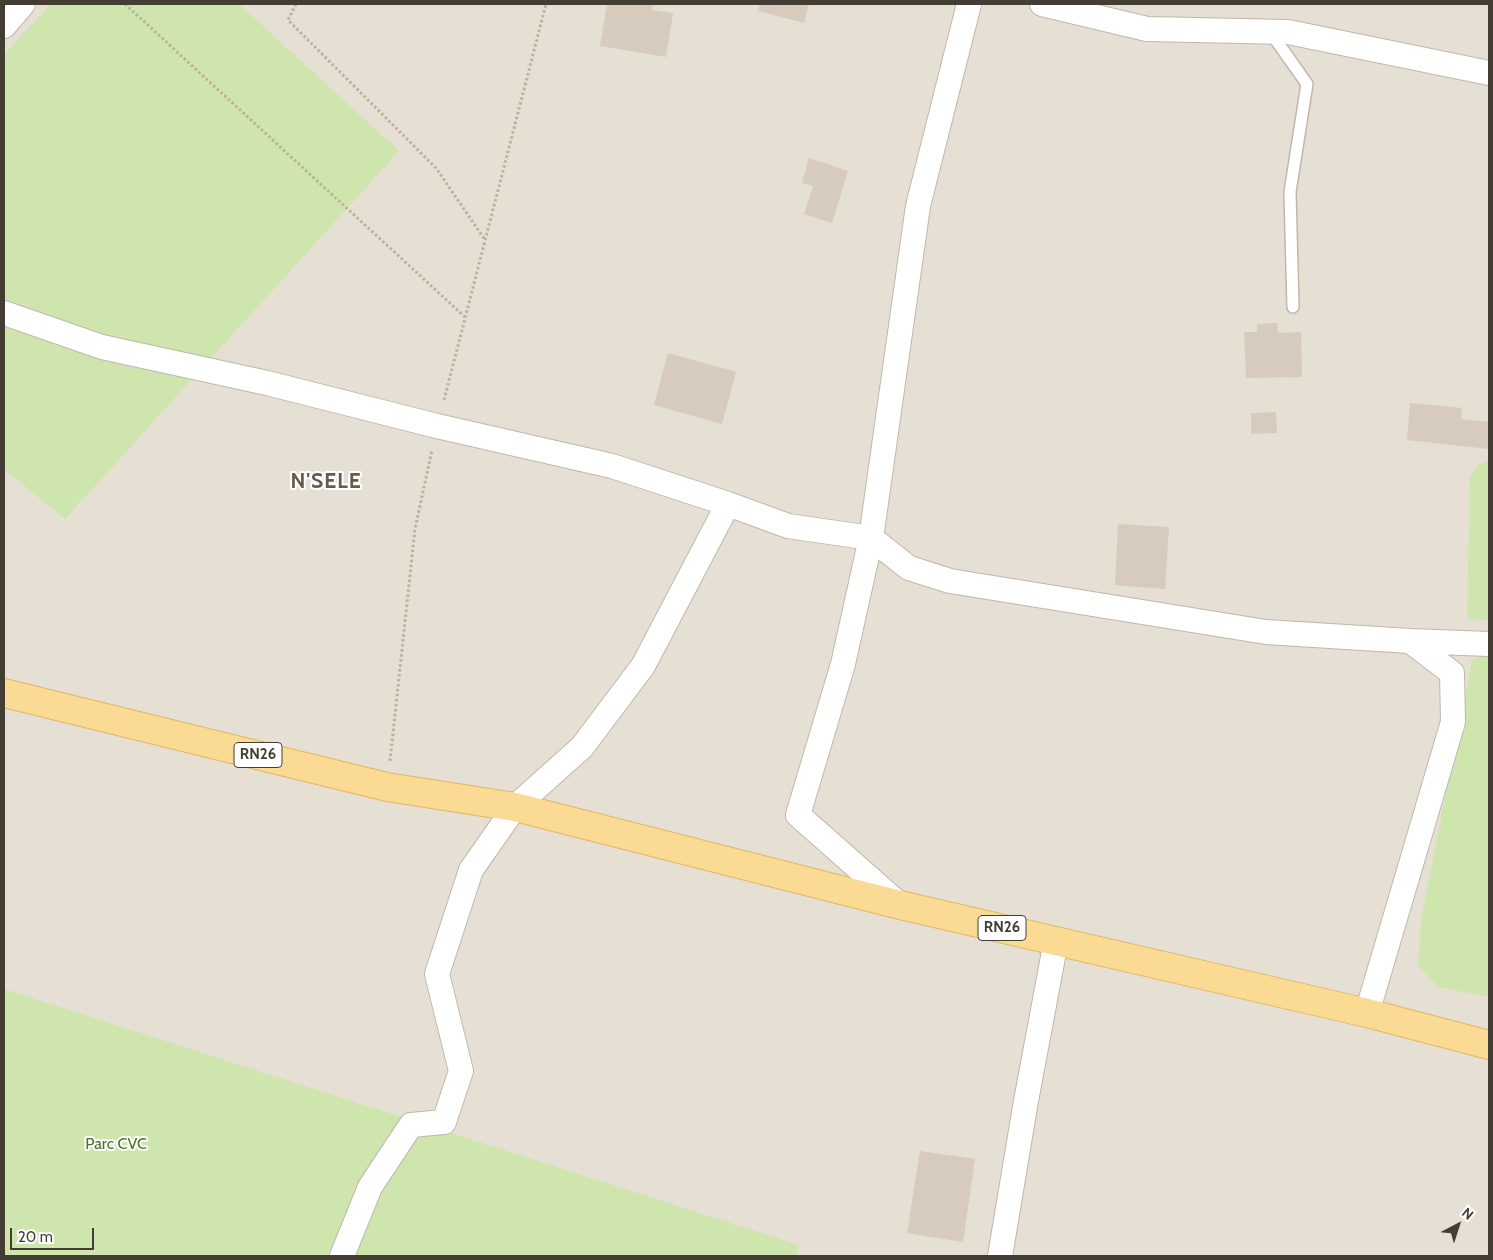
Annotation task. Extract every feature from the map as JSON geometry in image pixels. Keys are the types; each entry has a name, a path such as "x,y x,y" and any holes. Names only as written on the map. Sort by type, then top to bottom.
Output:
{"main road":[{"name":"RN26","path":"4,693 387,787 515,807 900,905 1367,1013 1489,1045"}],"street":[{"path":"4,26 23,4"},
{"path":"900,905 798,816 843,664 872,538 918,206 969,4"},
{"path":"1042,4 1147,29 1288,32 1489,73"},
{"path":"4,313 102,347 267,383 437,426 612,466 788,526 872,538 909,568 950,581 1266,632 1489,644"},
{"path":"342,1256 370,1187 411,1125 444,1122 461,1071 437,974 472,870 515,807 582,747 642,666 728,504"},
{"path":"1367,1013 1452,722 1452,673 1410,641"},
{"path":"1000,1256 1026,1101 1056,941"}],"lane":[{"path":"1270,31 1306,84 1290,192 1292,307"}],"path":[{"path":"125,4 465,317"},
{"path":"296,4 288,20 436,168 485,241"},
{"path":"387,787 415,529 437,426 546,4"}],"shaded area":[{"path":"4,4 1489,4 1489,1256 4,1256"}],"green space":[{"path":"51,4 239,4 399,151 65,519 4,469 4,54"},
{"path":"1489,461 1489,620 1467,619 1470,477 1477,465"},
{"path":"1489,653 1489,997 1438,987 1418,965 1421,920 1472,660"},
{"name":"Parc CVC","path":"4,989 799,1245 796,1256 4,1256"}],"building":[{"path":"607,4 653,4 652,10 673,13 666,57 600,46"},
{"path":"760,4 809,4 804,23 758,11"},
{"path":"809,158 848,171 832,223 804,214 813,186 802,183"},
{"path":"1277,323 1278,333 1301,332 1302,377 1246,378 1244,332 1257,332 1257,324"},
{"path":"668,353 736,372 722,424 654,405"},
{"path":"1410,403 1462,408 1461,419 1489,422 1489,449 1407,440"},
{"path":"1276,412 1277,433 1251,434 1251,413"},
{"path":"1118,524 1169,527 1165,589 1115,585"},
{"path":"920,1151 975,1159 963,1242 907,1233"}],"district":[{"name":"N'SELE","path":"326,482"}]}
